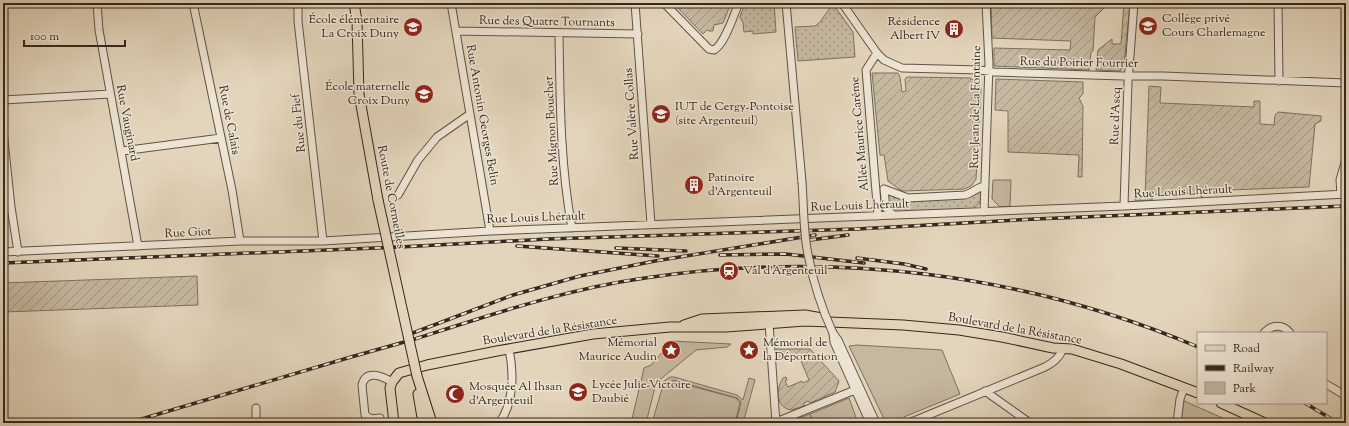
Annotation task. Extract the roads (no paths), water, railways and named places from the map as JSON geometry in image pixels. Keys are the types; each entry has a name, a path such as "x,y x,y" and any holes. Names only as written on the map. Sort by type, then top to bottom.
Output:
{"main road":[{"path":"354,3 357,21"},
{"path":"357,21 361,3"},
{"name":"Route de Cormeilles","path":"357,21 359,94 378,200 417,376 432,423"},
{"name":"Boulevard de la Résistance","path":"679,327 702,319 809,315 845,323"},
{"name":"Boulevard de la Résistance","path":"392,382 399,373 427,365 593,334 679,327 726,327 805,321 903,325 960,330 1053,348 1072,349 1121,364 1197,393"},
{"name":"Route de Cormeilles","path":"417,376 423,423"},
{"path":"392,382 390,388 394,423"},
{"path":"1223,404 1263,423"}],"street":[{"name":"Rue Vauginard","path":"97,3 99,30 138,246"},
{"name":"Rue de Calais","path":"194,3 240,241"},
{"name":"Rue du Fief","path":"298,3 298,21 323,241"},
{"name":"Rue Antonin Georges Belin","path":"451,3 490,231"},
{"name":"Rue Valère Collas","path":"635,3 651,224"},
{"path":"664,3 709,49 714,50 723,40 739,3"},
{"path":"786,3 808,259 819,298 833,333 838,340 876,423"},
{"name":"Rue du Poirier Fourrier","path":"842,3 877,53 884,60 902,68 1346,83"},
{"name":"Rue Jean de La Fontaine","path":"984,212 989,71 986,3"},
{"name":"Rue d'Ascq","path":"1124,206 1128,76 1134,3"},
{"path":"1278,3 1279,81"},
{"name":"Rue des Quatre Tournants","path":"456,31 638,34"},
{"name":"Rue Mignon Boucher","path":"559,33 560,105 563,155 572,228"},
{"name":"Allée Maurice Carême","path":"877,53 866,70 879,216"},
{"path":"3,100 110,94"},
{"path":"398,195 418,160 437,137 470,114"},
{"path":"3,131 11,207 18,252"},
{"path":"122,151 221,138"},
{"path":"1343,194 1340,180 1346,159"},
{"path":"893,215 886,208 884,189 908,198 965,195 971,193 979,187 985,186"},
{"name":"Rue Louis Lhérault","path":"374,238 651,224 1124,206 1343,194"},
{"path":"3,208 11,207"},
{"path":"879,216 886,208"},
{"name":"Rue Giot","path":"3,252 240,241 323,241 374,238"},
{"path":"769,323 776,423 855,390"},
{"path":"1265,332 1270,328 1278,326 1285,328 1289,332"},
{"path":"833,333 834,342 870,423"},
{"path":"499,423 505,414 510,400 511,374 508,349"},
{"path":"908,423 1045,367 1055,361 1063,349"},
{"path":"380,418 371,419 365,415 362,385 366,378 376,374 392,382"},
{"path":"1327,385 1346,396"},
{"path":"1177,423 1180,399 1184,388"},
{"path":"985,391 1030,423"},
{"path":"256,408 256,423"}],"railway":[{"path":"3,263 400,247 548,239 857,229 1036,219 1346,206"},
{"path":"405,336 513,295 580,276 655,261 815,235"},
{"path":"810,240 848,235"},
{"path":"517,246 658,256"},
{"path":"616,248 686,251"},
{"path":"720,255 786,254 864,263"},
{"path":"857,258 904,264 926,269"},
{"path":"128,423 557,296 645,278 716,270 786,267 856,268 926,274 996,285 1064,301 1132,322 1197,347"},
{"path":"1307,404 1338,423"}],"place":[{"name":"Collège privé Cours Charlemagne","path":"1148,26"},
{"name":"École élémentaire La Croix Duny","path":"413,27"},
{"name":"Résidence Albert IV","path":"954,29"},
{"name":"École maternelle Croix Duny","path":"424,94"},
{"name":"IUT de Cergy-Pontoise (site Argenteuil)","path":"661,114"},
{"name":"Patinoire d'Argenteuil","path":"694,185"},
{"name":"Val d'Argenteuil","path":"729,271"},
{"name":"Mémorial Maurice Audin","path":"671,350"},
{"name":"Mémorial de la Déportation","path":"749,350"},
{"name":"Lycée Julie-Victoire Daubié","path":"578,392"},
{"name":"Mosquée Al Ihsan d'Argenteuil","path":"455,394"}]}
